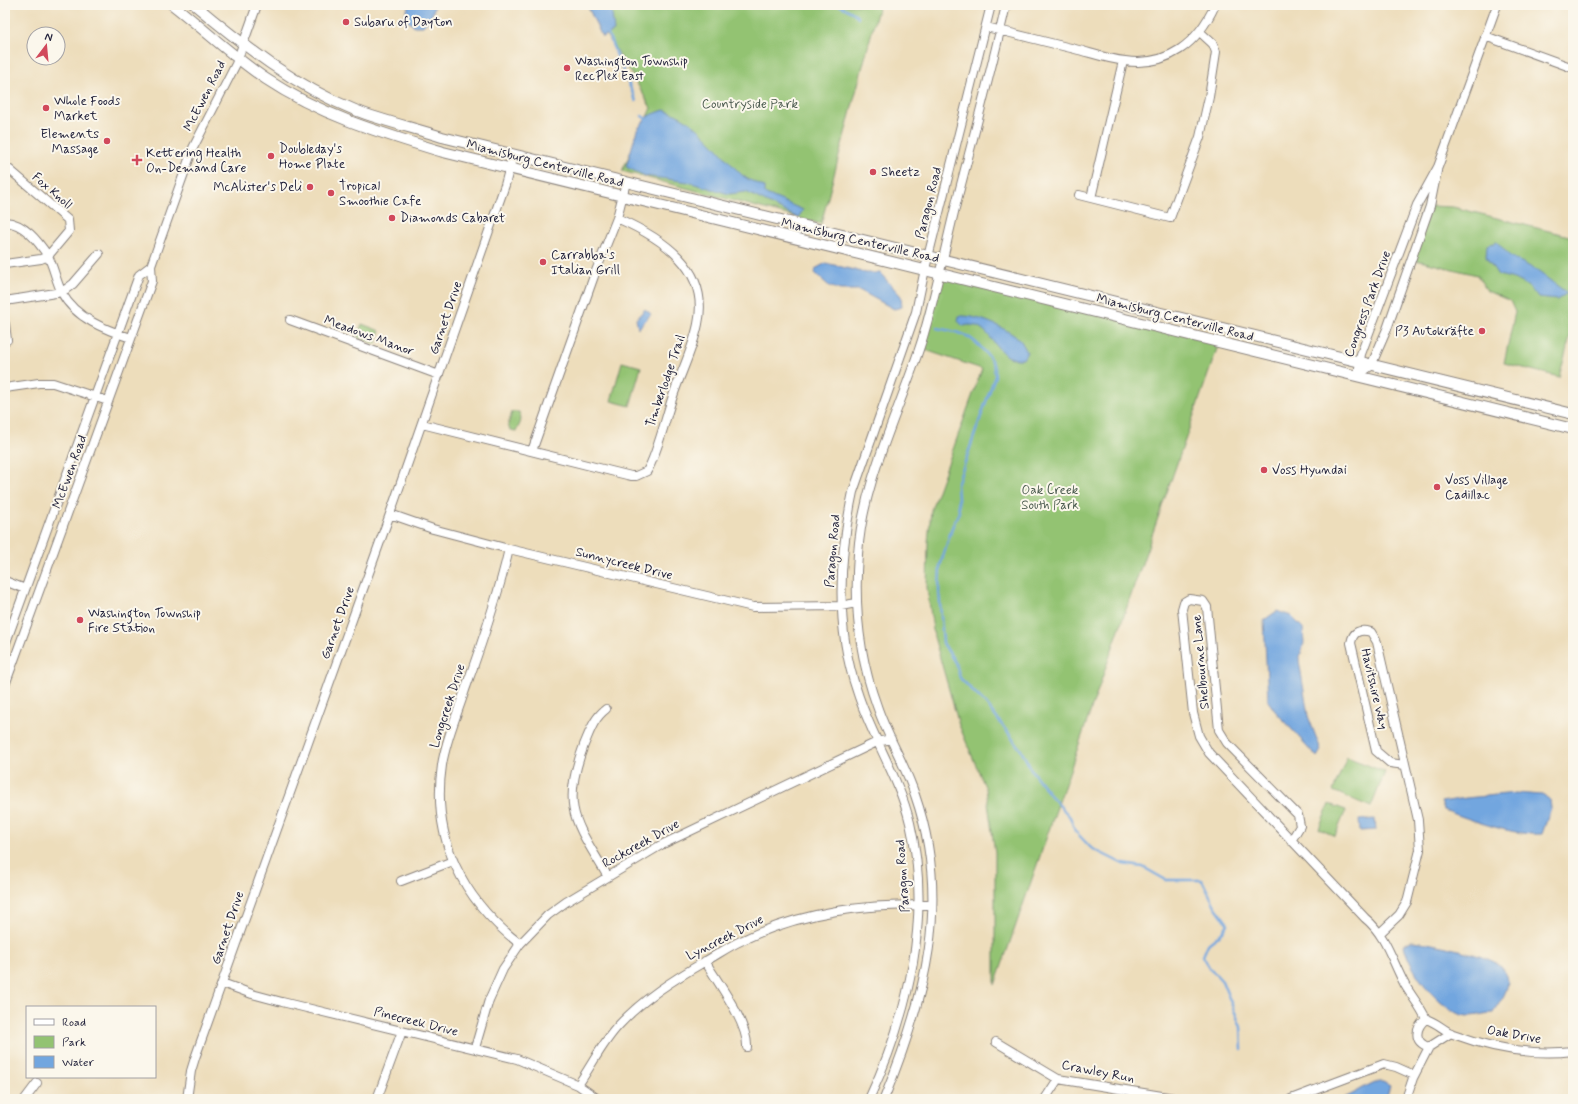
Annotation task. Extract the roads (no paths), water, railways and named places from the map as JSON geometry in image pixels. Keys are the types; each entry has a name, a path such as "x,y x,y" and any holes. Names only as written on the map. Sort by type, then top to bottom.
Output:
{"main road":[{"name":"Miamisburg Centerville Road","path":"173,5 237,58 267,79 307,102 339,117 378,132 442,152 762,231 925,269 1573,429"},
{"name":"Miamisburg Centerville Road","path":"195,5 242,44 297,81 355,110 442,137 1113,301 1371,366 1573,414"},
{"path":"762,231 766,217"},
{"path":"1110,315 1113,301"},
{"path":"1498,410 1502,397"}],"street":[{"name":"McEwen Road","path":"5,685 152,281 151,266 194,144 231,74 257,5"},
{"name":"Paragon Road","path":"869,1099 883,1066 909,987 914,963 917,905 916,860 909,821 885,757 877,742 857,692 852,674 841,606 842,571 848,515 853,492 916,312 925,269 991,5"},
{"name":"Paragon Road","path":"884,1099 918,1005 929,955 932,905 930,850 915,794 877,707 861,648 856,603 860,536 871,484 923,338 1006,5"},
{"path":"986,27 1123,61 1149,62 1165,57 1184,48 1200,32 1215,5"},
{"name":"Congress Park Drive","path":"1358,376 1371,366 1387,329 1430,206 1438,167 1497,5"},
{"path":"1079,196 1170,218 1200,137 1209,97 1216,52 1213,44 1200,32"},
{"path":"1485,36 1573,68"},
{"path":"1091,198 1123,61"},
{"name":"Garnet Drive","path":"188,1099 193,1064 422,424 510,168 513,155"},
{"name":"Congress Park Drive","path":"1358,376 1359,362 1416,205 1438,167"},
{"name":"Fox Knoll","path":"5,168 10,170 68,220 69,231 48,256"},
{"path":"532,451 594,276 618,218 626,182"},
{"name":"Timberlodge Trail","path":"422,424 631,476 643,474 649,467 695,335 699,317 700,299 692,275 674,253 649,234 618,218"},
{"path":"5,222 16,224 34,237 48,256 67,301 84,317 118,334 131,338"},
{"path":"5,301 62,292 73,284 99,254"},
{"path":"5,264 41,259 48,256"},
{"name":"McEwen Road","path":"5,645 8,630 25,589 139,275 151,266"},
{"name":"Meadows Manor","path":"290,320 439,375"},
{"path":"5,324 7,340"},
{"path":"5,388 39,383 53,383 108,401"},
{"name":"Sunnycreek Drive","path":"390,514 433,529 509,549 753,607 841,606 856,603"},
{"name":"Longcreek Drive","path":"509,549 497,599 450,733 442,766 440,792 445,835 453,861 479,906 502,930 520,944"},
{"path":"5,581 25,589"},
{"name":"Shelbourne Lane","path":"1291,841 1299,831 1300,826 1298,815 1227,743 1219,730 1208,607 1203,601 1189,599 1184,602 1182,609 1193,713 1199,736 1209,753 1291,841 1380,933 1404,984 1426,1019"},
{"path":"8,630 23,636"},
{"name":"Havitshire Way","path":"1380,933 1393,922 1404,908 1420,850 1420,835 1418,820 1377,642 1371,632 1364,630 1358,631 1352,637 1351,644 1376,752 1390,763 1405,765"},
{"path":"606,709 595,719 585,742 574,774 572,798 575,818 579,828 608,877"},
{"name":"Rockcreek Drive","path":"475,1048 495,984 520,944 548,915 566,902 661,845 877,742 891,739"},
{"path":"401,881 453,861"},
{"name":"Lyncreek Drive","path":"578,1085 607,1040 632,1012 658,990 742,940 771,928 821,913 861,907 932,905"},
{"path":"705,961 744,1027 747,1048"},
{"name":"Pinecreek Drive","path":"222,983 252,994 475,1048 536,1066 578,1085 598,1099"},
{"path":"1426,1019 1419,1026 1416,1034 1420,1042 1429,1047"},
{"name":"Oak Drive","path":"1426,1019 1438,1023 1451,1033 1526,1052 1573,1051"},
{"path":"377,1099 402,1031"},
{"path":"1406,1099 1414,1075 1429,1047 1451,1033"},
{"name":"Crawley Run","path":"996,1042 1058,1079 1180,1099"},
{"path":"1291,1099 1384,1064 1396,1067 1414,1075"},
{"path":"1045,1099 1058,1079"},
{"path":"25,1099 37,1083"}],"water":[{"path":"409,5 435,5 431,18 423,26 414,26 404,18"},
{"path":"587,5 611,5 614,31 602,37"},
{"path":"664,110 676,114 697,128 742,175 764,187 764,193 803,210 798,218 746,192 729,194 688,182 645,176 626,167 637,130 648,116"},
{"path":"1497,242 1510,256 1536,270 1567,293 1557,300 1538,298 1530,288 1521,282 1498,275 1486,257 1487,245"},
{"path":"826,263 866,273 880,273 901,296 902,307 894,309 859,290 840,290 829,286 815,273 815,269"},
{"path":"645,309 651,314 638,329 636,319"},
{"path":"959,316 974,317 998,326 1013,335 1020,340 1027,352 1023,359 1013,358 1004,354 981,328 973,325 963,326 958,321"},
{"path":"1277,611 1291,616 1303,628 1304,643 1299,660 1308,716 1321,750 1317,757 1275,711 1268,701 1264,620"},
{"path":"1516,793 1542,795 1550,800 1551,808 1542,834 1531,834 1506,830 1479,823 1444,810 1441,802 1466,798"},
{"path":"1375,819 1376,830 1360,831 1359,820"},
{"path":"1411,941 1442,946 1480,956 1499,965 1507,976 1508,981 1504,996 1493,1013 1466,1016 1453,1011 1443,1004 1434,996 1418,976 1412,965 1404,945"},
{"path":"1375,1082 1383,1082 1390,1086 1386,1099 1342,1099 1366,1086"}],"waterway":[{"path":"839,5 854,13 858,18"},
{"path":"607,32 636,101"},
{"path":"642,116 649,121"},
{"path":"937,328 959,333 975,341 986,353 994,366 995,376 957,485 959,512 953,525 940,566 939,590 943,643 956,664 960,678 986,704 1021,750 1032,771 1051,796 1070,817 1075,831 1091,848 1123,864 1143,867 1166,880 1202,880 1215,906 1228,924 1223,932 1208,944 1203,956 1209,967 1222,981 1241,1027 1242,1050"}],"place":[{"name":"Subaru of Dayton","path":"346,22"},
{"name":"Washington Township RecPlex East","path":"567,68"},
{"name":"Whole Foods Market","path":"46,108"},
{"name":"Elements Massage","path":"107,141"},
{"name":"Doubleday's Home Plate","path":"271,156"},
{"name":"Kettering Health On-Demand Care","path":"137,160"},
{"name":"Sheetz","path":"873,172"},
{"name":"McAlister's Deli","path":"310,187"},
{"name":"Tropical Smoothie Cafe","path":"331,193"},
{"name":"Diamonds Cabaret","path":"392,218"},
{"name":"Carrabba's Italian Grill","path":"543,262"},
{"name":"P3 Autokräfte","path":"1482,331"},
{"name":"Voss Hyundai","path":"1264,470"},
{"name":"Voss Village Cadillac","path":"1437,487"},
{"name":"Washington Township Fire Station","path":"80,620"}],"park label":[{"name":"Countryside Park","path":"750,104"},
{"name":"Oak Creek South Park","path":"1050,498"}]}
